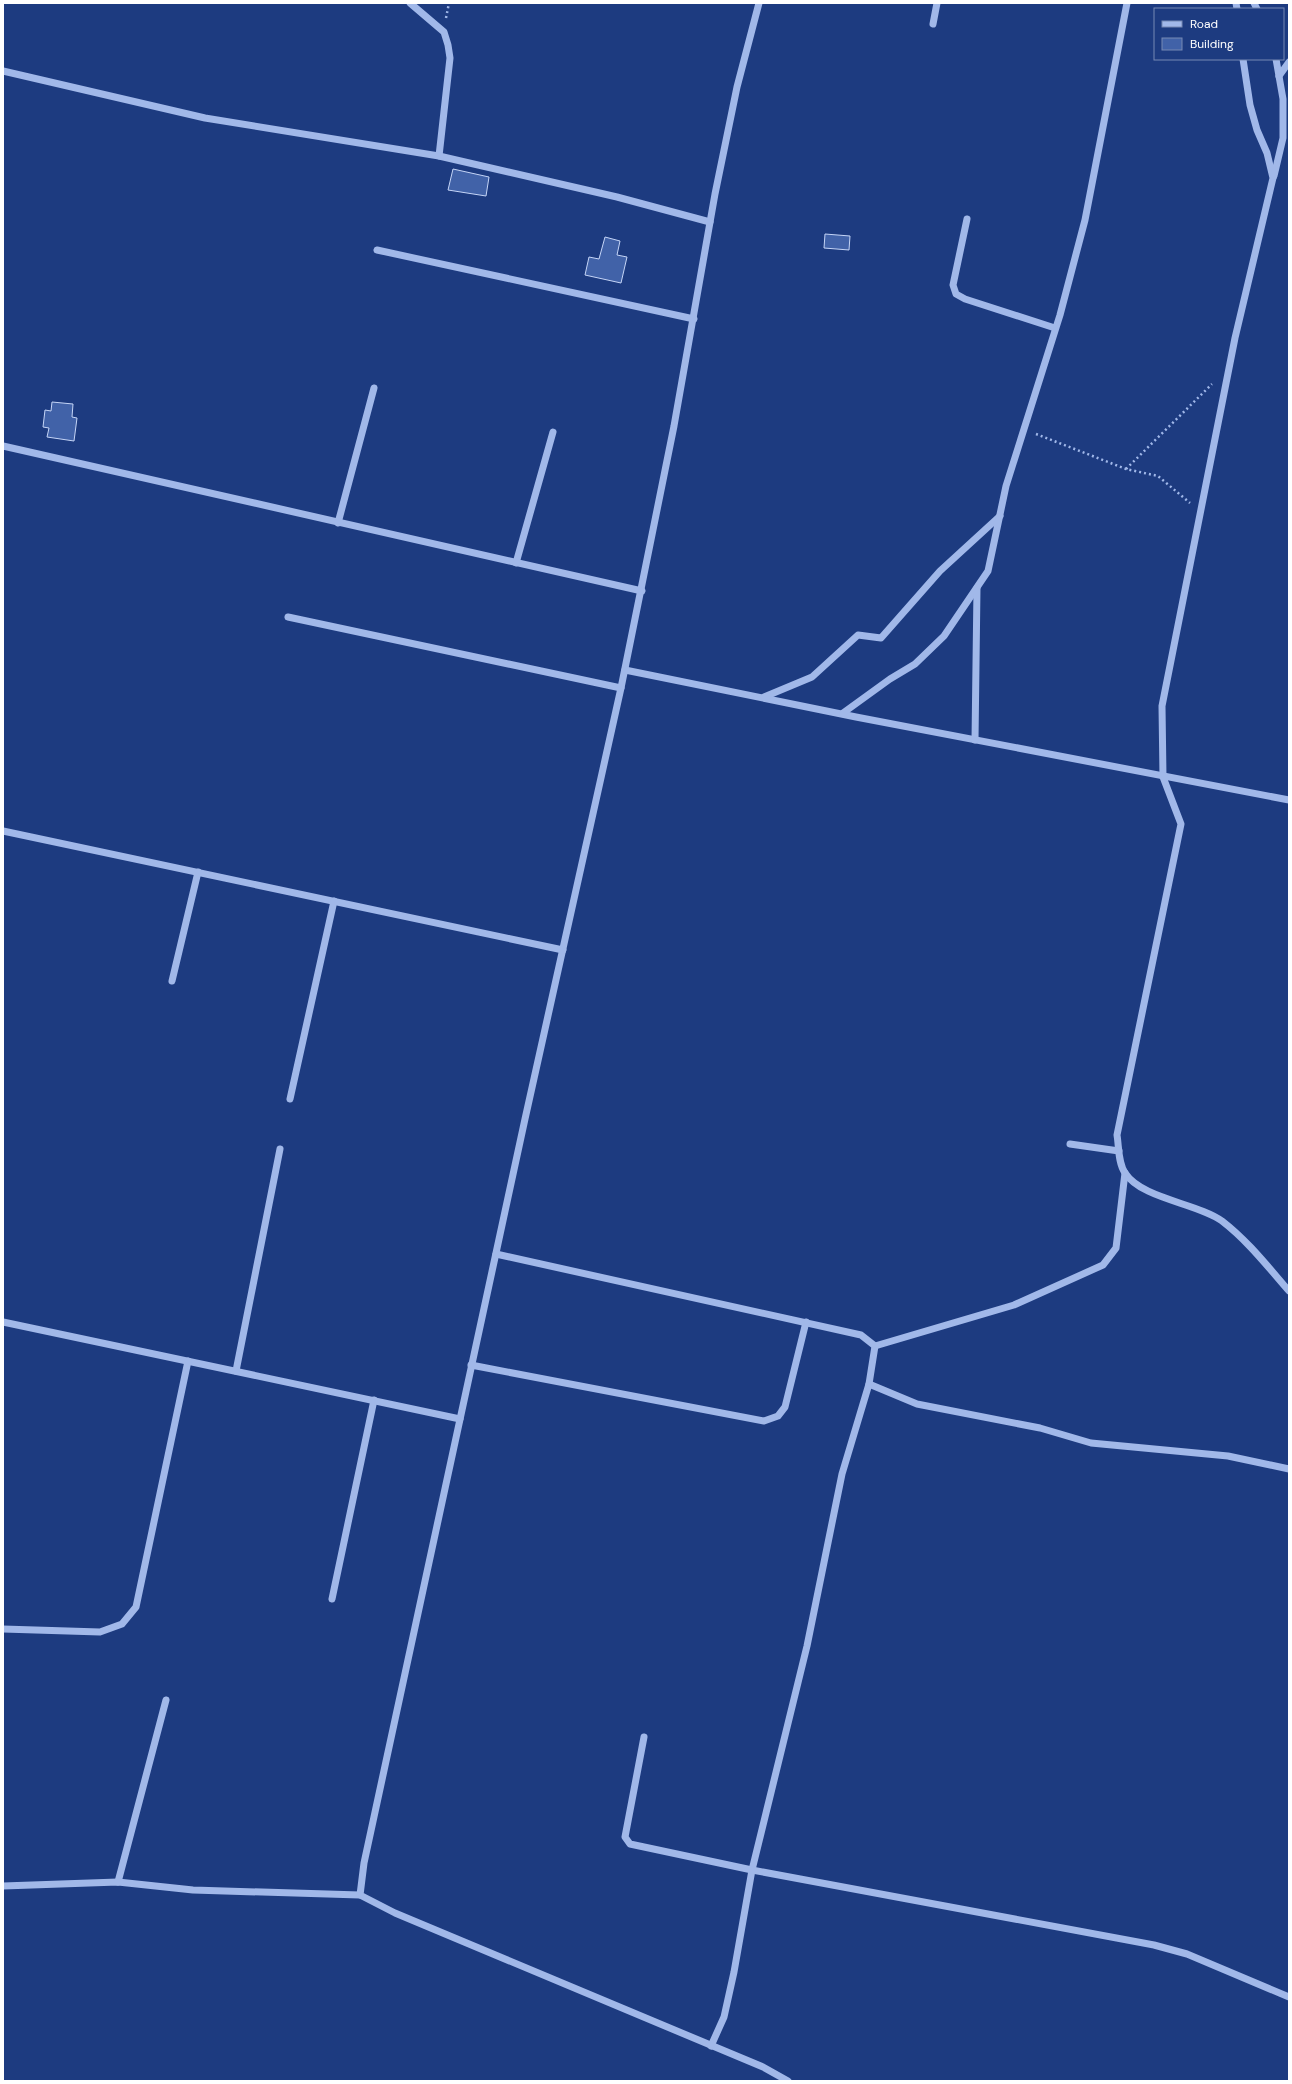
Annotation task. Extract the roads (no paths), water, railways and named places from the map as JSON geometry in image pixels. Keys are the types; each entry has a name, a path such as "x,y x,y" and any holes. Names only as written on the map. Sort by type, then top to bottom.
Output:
{"street":[{"path":"410,3 444,32 448,45 450,58 439,156"},
{"path":"360,1895 364,1863 460,1419 642,591 694,319 710,222 737,87 759,3"},
{"path":"933,24 937,3"},
{"path":"843,713 890,679 915,664 944,636 988,571 1006,486 1056,328 1085,220 1127,3"},
{"path":"1243,60 1250,105 1257,130 1267,153 1273,178"},
{"path":"875,1346 1014,1305 1102,1266 1116,1248 1125,1173 1119,1151 1117,1135 1181,824 1163,777 1162,706 1235,338 1283,138 1283,99 1276,60"},
{"path":"1279,76 1289,62"},
{"path":"3,71 205,118 439,156 617,197 710,222"},
{"path":"967,220 953,285 956,294 965,299 1056,328"},
{"path":"377,250 694,319"},
{"path":"338,523 374,388"},
{"path":"516,563 553,432"},
{"path":"3,446 642,591"},
{"path":"764,698 812,677 858,635 881,638 940,571 1000,515"},
{"path":"975,740 977,588"},
{"path":"288,617 621,688"},
{"path":"625,670 1163,777 1289,800"},
{"path":"3,831 563,950"},
{"path":"172,981 198,872"},
{"path":"290,1099 334,901"},
{"path":"1070,1144 1119,1151"},
{"path":"236,1371 280,1149"},
{"path":"1125,1173 1137,1186 1220,1220 1245,1240 1289,1291"},
{"path":"496,1254 861,1335 875,1346"},
{"path":"3,1322 460,1419"},
{"path":"472,1364 764,1421 778,1416 785,1407 806,1322"},
{"path":"711,2046 724,2017 734,1972 752,1870 807,1646 842,1474 869,1384 875,1346"},
{"path":"3,1629 100,1632 122,1624 136,1607 188,1361"},
{"path":"869,1384 917,1404 1040,1428 1091,1443 1228,1456 1289,1470"},
{"path":"332,1599 374,1400"},
{"path":"118,1882 166,1700"},
{"path":"644,1736 625,1837 630,1844 752,1870 1154,1945 1187,1954 1289,1997"},
{"path":"3,1886 118,1882 193,1890 360,1895 395,1913 763,2067 788,2081"}]}
